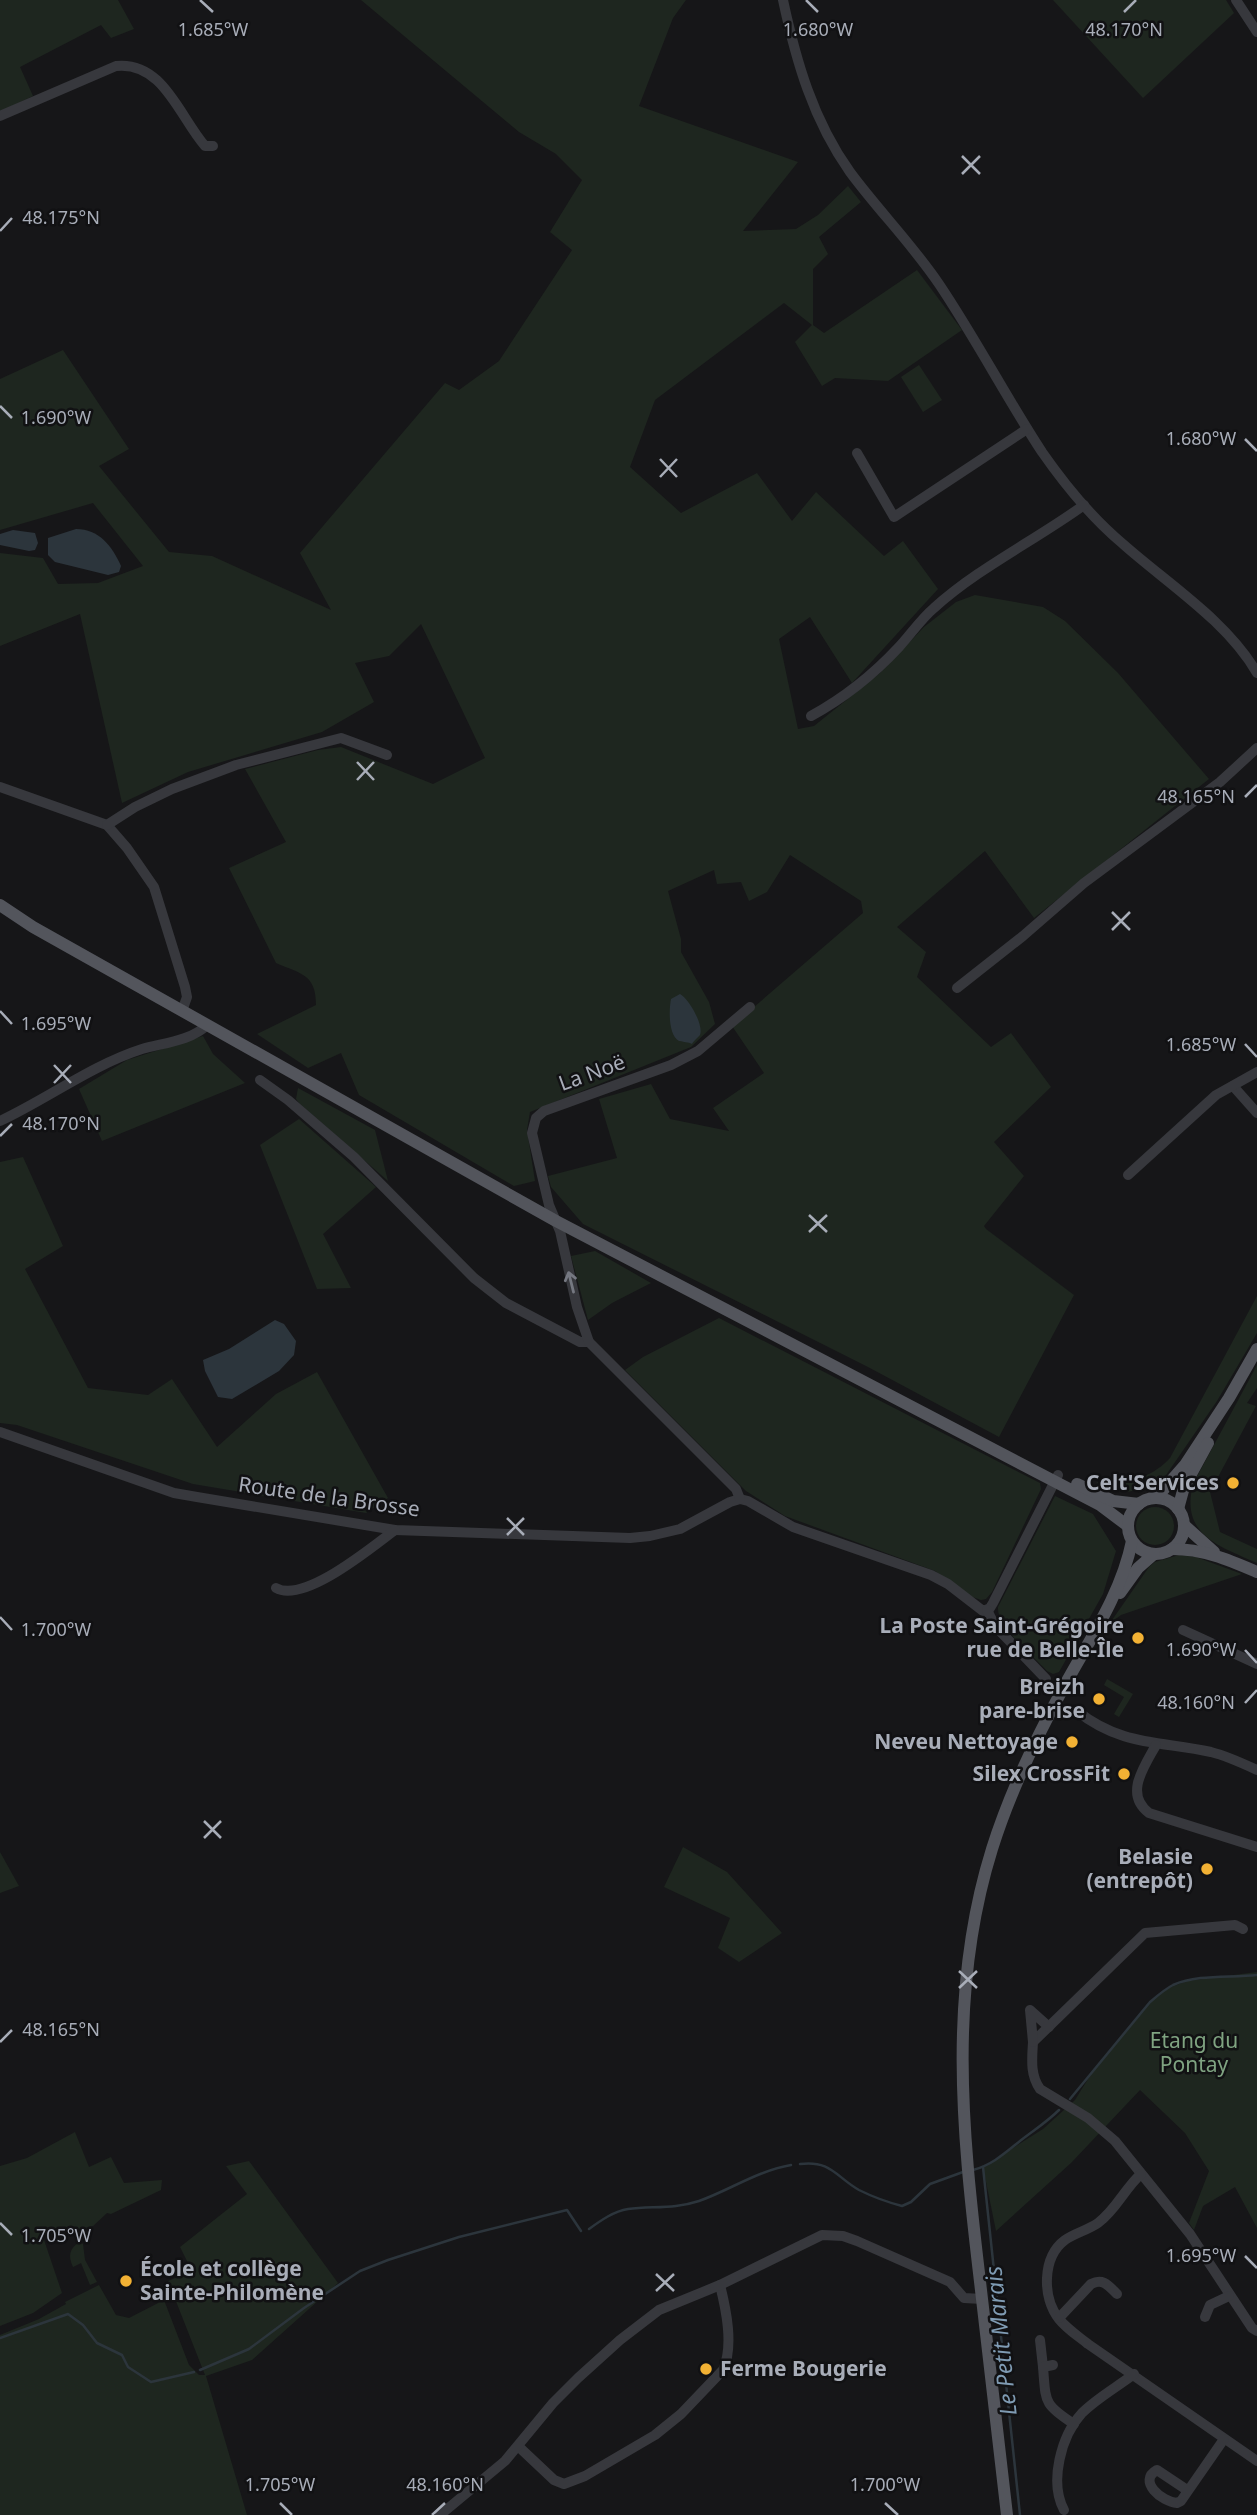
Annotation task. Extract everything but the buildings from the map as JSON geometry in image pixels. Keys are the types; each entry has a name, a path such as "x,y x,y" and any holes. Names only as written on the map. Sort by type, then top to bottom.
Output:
{"main road":[{"path":"0,905 33,928 556,1221 988,1445 1056,1478 1113,1501 1139,1504 1156,1498 1185,1465 1257,1349"},
{"path":"1178,1509 1184,1487 1218,1425 1229,1398"},
{"path":"1056,1478 1128,1526"},
{"path":"1156,1498 1168,1501 1178,1509 1184,1525 1217,1555"},
{"path":"1139,1504 1131,1514 1128,1526 1132,1541 1141,1550 1154,1555"},
{"path":"1172,1549 1181,1539 1184,1525"},
{"path":"1007,2515 967,2169 961,2078 963,2004 970,1942 983,1881 999,1829 1026,1760 1106,1611 1132,1541"},
{"path":"1106,1611 1138,1568 1154,1555 1172,1549 1217,1555 1257,1573"}],"street":[{"path":"783,0 801,75 827,136 851,172 941,287 1056,472 1083,505 1120,542 1232,637 1257,673"},
{"path":"1236,0 1257,33"},
{"path":"0,116 116,66 133,66 142,68 157,79 192,131 205,146 213,146"},
{"path":"857,453 894,517 1027,429"},
{"path":"811,716 858,686 899,647 933,608 950,594 1083,505"},
{"path":"107,825 160,795 236,765 341,738 387,755"},
{"path":"957,988 1084,883 1220,782 1257,748"},
{"path":"0,787 107,825 127,848 154,887 185,987 187,997 182,1010"},
{"name":"La Noë","path":"556,1221 549,1205 532,1133 536,1118 544,1111 671,1065 698,1051 750,1007"},
{"path":"0,1121 110,1063 139,1050 196,1034 207,1025"},
{"path":"1129,1175 1216,1095 1257,1072"},
{"path":"260,1080 354,1157 474,1278 506,1303 580,1342 589,1342"},
{"path":"1233,1086 1257,1112"},
{"path":"556,1221 577,1307 589,1342 736,1489 740,1499 793,1527 931,1575 948,1584 978,1609 987,1610"},
{"name":"Route de la Brosse","path":"0,1432 174,1493 395,1530 629,1538 680,1529 740,1499"},
{"path":"987,1610 1056,1478"},
{"path":"276,1588 280,1591 292,1591 317,1583 395,1530"},
{"path":"987,1610 995,1626 1046,1679"},
{"path":"1183,1630 1257,1664"},
{"path":"1077,1711 1109,1731 1156,1745 1212,1752 1257,1770"},
{"path":"1156,1745 1136,1785 1141,1807 1149,1813 1257,1847"},
{"path":"1033,2042 1145,1933 1236,1925 1243,1929"},
{"path":"1049,2027 1030,2010 1032,2072 1035,2082 1101,2128 1115,2141 1190,2234 1229,2295 1252,2328 1257,2331"},
{"path":"1141,2174 1099,2222 1066,2239 1052,2254 1047,2278 1048,2294 1059,2318 1088,2344 1224,2440 1257,2460"},
{"path":"440,2515 492,2473 519,2447 553,2403 620,2340 659,2310 720,2285 822,2235 844,2235 950,2282 964,2298 982,2299"},
{"path":"1059,2318 1096,2281 1105,2282 1117,2294"},
{"path":"519,2447 554,2480 564,2484 584,2476 655,2435 681,2414 723,2370 727,2361 725,2306 720,2285"},
{"path":"1205,2317 1210,2305 1229,2295"},
{"path":"1040,2340 1048,2366 1046,2398 1050,2407 1074,2424"},
{"path":"1065,2510 1058,2499 1058,2477 1060,2459 1074,2424 1100,2398 1134,2374"},
{"path":"1187,2490 1224,2440"}],"green space":[{"path":"0,0 118,0 134,29 111,38 101,25 20,67 33,96 0,112"},
{"path":"361,0 686,0 673,18 639,106 798,162 743,231 796,229 818,215 848,186 861,202 819,237 828,254 813,269 813,325 824,333 917,270 962,330 888,381 835,378 822,386 795,342 812,325 784,303 655,400 630,467 681,513 757,473 792,521 816,492 884,556 903,541 938,589 852,683 810,617 779,639 798,729 814,726 880,673 924,627 956,602 975,595 1043,607 1065,621 1118,673 1209,779 1034,918 985,851 897,927 926,952 917,977 991,1047 1011,1033 1051,1087 994,1142 1024,1176 984,1226 1074,1295 999,1437 868,1367 583,1224 551,1187 548,1176 617,1158 599,1099 651,1084 670,1119 729,1131 713,1108 764,1073 732,1026 863,913 861,901 790,855 767,892 749,901 741,882 717,884 714,870 668,891 681,939 681,952 709,1002 715,1024 691,1047 530,1112 527,1130 535,1181 514,1186 359,1095 341,1053 308,1068 257,1034 316,1005 315,995 305,976 276,963 229,868 286,842 245,769 318,750 341,747 433,784 485,758 421,624 389,656 355,663 374,702 322,732 188,772 122,803 80,614 0,646 0,553 43,558 58,584 98,583 143,566 93,503 0,530 0,379 63,350 129,449 99,466 169,552 212,556 331,610 300,553 445,383 459,390 499,361 572,250 550,232 582,180 556,154 519,132"},
{"path":"1053,0 1226,0 1234,13 1143,98"},
{"path":"919,365 942,400 923,412 901,377"},
{"path":"203,1036 213,1054 245,1083 102,1141 79,1089 127,1060"},
{"path":"298,1088 375,1130 388,1181 300,1104 296,1099"},
{"path":"299,1119 376,1187 323,1234 351,1288 317,1289 260,1145"},
{"path":"23,1157 63,1246 25,1269 88,1388 148,1395 172,1379 217,1447 276,1394 317,1372 388,1498 366,1513 193,1484 17,1425 0,1423 0,1162"},
{"path":"595,1251 651,1283 612,1303 588,1320 571,1256"},
{"path":"1257,1296 1257,1333 1217,1401 1164,1478 1147,1488 1127,1492 1107,1489 1096,1482 1126,1482 1146,1476 1170,1458"},
{"path":"719,1318 1040,1483 1041,1489 992,1592 986,1599 970,1596 935,1571 785,1516 746,1491 625,1370 643,1357"},
{"path":"1257,1365 1257,1388 1247,1403 1256,1406 1210,1492 1220,1532 1257,1549 1257,1563 1229,1551 1206,1536 1192,1515 1190,1501 1193,1484"},
{"path":"1055,1496 1093,1514 1116,1551 1103,1594 1059,1672 1053,1674 1009,1632 999,1615 998,1607"},
{"path":"1155,1507 1169,1512 1174,1526 1169,1540 1155,1545 1141,1540 1136,1526 1141,1512"},
{"path":"1179,1555 1196,1557 1242,1574 1121,1615 1110,1623 1149,1567 1155,1562"},
{"path":"1107,1679 1133,1694 1119,1717 1114,1714 1124,1697 1104,1685"},
{"path":"683,1847 727,1872 782,1933 739,1962 718,1948 730,1918 664,1887"},
{"path":"0,1852 19,1886 0,1893"},
{"name":"Etang du Pontay","path":"1257,1972 1257,2228 1235,2187 1203,2206 1194,2230 1189,2223 1209,2171 1185,2133 1140,2090 1071,2163 996,2231 983,2167 1043,2129 1075,2100 1093,2071 1150,2002 1166,1989 1187,1981"},
{"path":"75,2132 89,2167 111,2157 124,2183 162,2180 161,2190 111,2214 107,2213 93,2226 43,2237 62,2293 33,2313 0,2326 0,2166 27,2158"},
{"path":"249,2161 338,2283 252,2360 206,2376 247,2515 0,2515 0,2335 39,2319 99,2285 116,2315 129,2318 164,2300 189,2365 199,2375 205,2375 168,2281 192,2271 180,2247 247,2194 226,2166"},
{"path":"80,2242 83,2244 85,2260 97,2282 90,2285 81,2263 73,2267 70,2259 70,2253"}],"shaded area":[{"path":"76,529 91,532 104,540 121,566 119,572 108,575 55,562 48,555 48,538"},
{"path":"13,530 35,533 38,543 35,550 0,545 0,534"},
{"path":"680,994 691,1007 700,1025 700,1035 692,1044 675,1038 671,1028 671,999"},
{"path":"275,1320 284,1324 296,1341 294,1355 279,1371 232,1399 218,1397 205,1371 203,1360 229,1349"}],"waterway":[{"path":"1070,2099 1150,2002 1167,1988 1193,1979 1257,1975"},
{"path":"973,2170 998,2158 1059,2110"},
{"path":"800,2164 810,2163 826,2167 859,2190 902,2206 911,2202 930,2184 963,2172"},
{"path":"589,2229 623,2210 690,2204 755,2176 791,2165"},
{"name":"Le Petit Marais","path":"983,2167 1020,2515"},
{"path":"200,2370 249,2349 360,2271 388,2260 459,2237 567,2210 581,2231"},
{"path":"0,2338 68,2314 83,2325 97,2343 122,2355 128,2367 151,2382 194,2372"}],"place":[{"name":"Celt'Services","path":"1233,1483"},
{"name":"La Poste Saint-Grégoire rue de Belle-Île","path":"1138,1638"},
{"name":"Breizh pare-brise","path":"1099,1699"},
{"name":"Neveu Nettoyage","path":"1072,1742"},
{"name":"Silex CrossFit","path":"1124,1774"},
{"name":"Belasie (entrepôt)","path":"1207,1869"},
{"name":"École et collège Sainte-Philomène","path":"126,2281"},
{"name":"Ferme Bougerie","path":"706,2369"}]}
